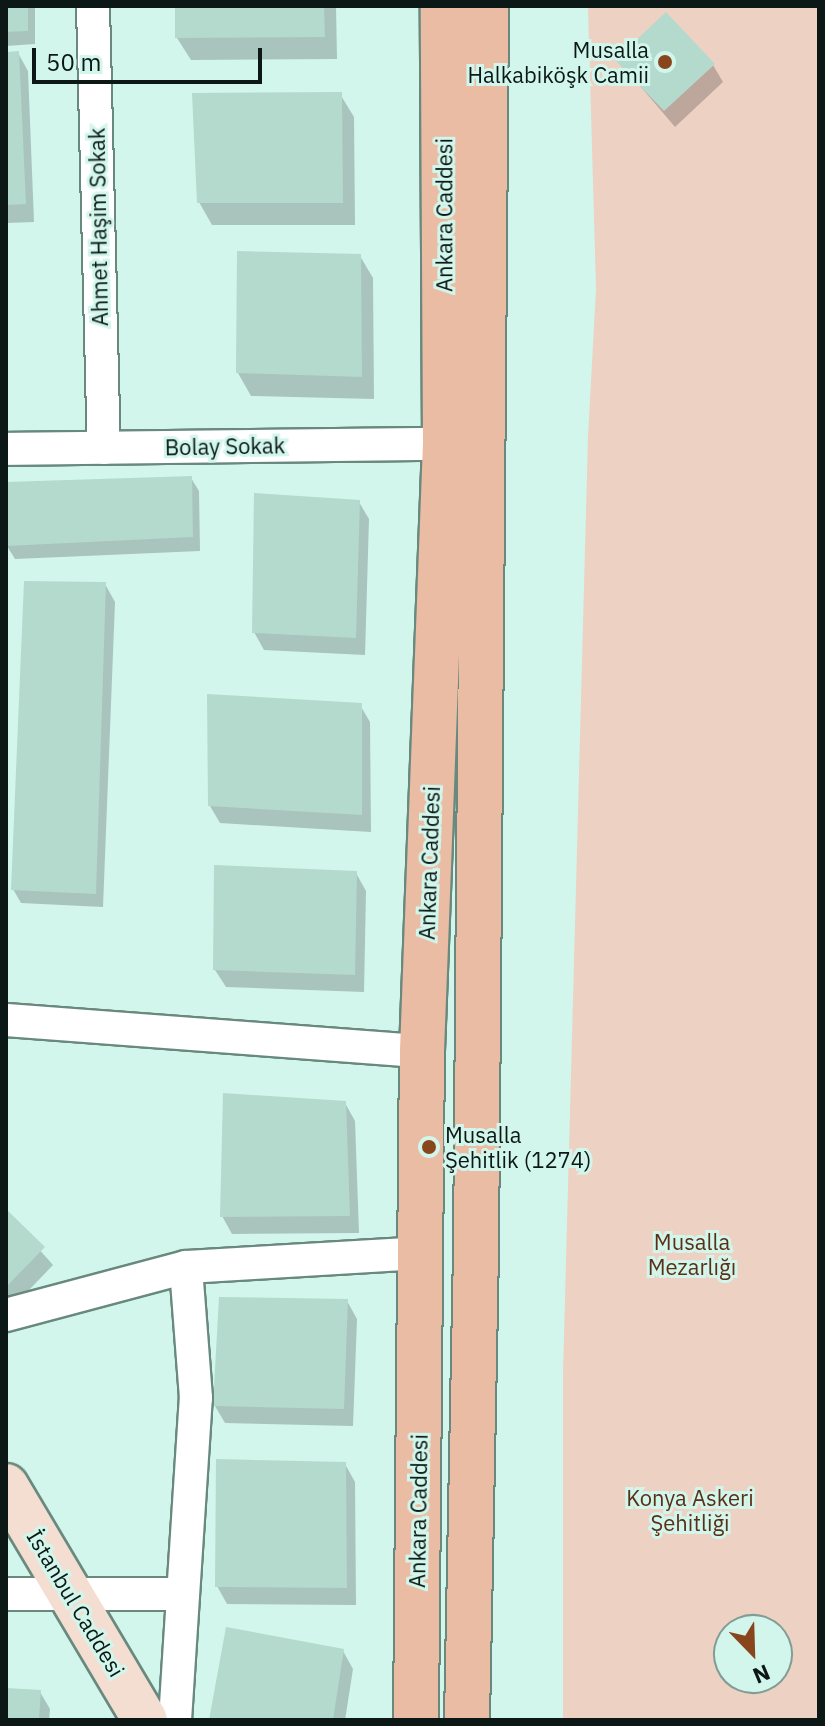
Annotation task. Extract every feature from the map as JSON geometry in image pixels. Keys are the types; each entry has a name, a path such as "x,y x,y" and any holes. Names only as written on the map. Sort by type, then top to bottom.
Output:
{"main road":[{"name":"Ankara Caddesi","path":"416,1720 422,1051 445,444 443,6"},
{"name":"Ankara Caddesi","path":"467,1720 477,1235 486,6"}],"street":[{"name":"Ahmet Haşim Sokak","path":"93,6 104,448"},
{"name":"Bolay Sokak","path":"6,449 445,444"},
{"path":"6,1020 422,1051"},
{"path":"6,1315 186,1267 421,1253"},
{"path":"175,1720 196,1398 186,1267"},
{"name":"İstanbul Caddesi","path":"6,1486 145,1720"},
{"path":"6,1594 183,1594"}],"green space":[{"name":"Musalla Mezarlığı","path":"588,6 819,6 819,1720 563,1720 563,1374 588,437 596,289"}],"building":[{"path":"6,6 28,6 28,31 6,32"},
{"path":"175,6 324,6 325,37 175,38"},
{"name":"Musalla Halkabiköşk Camii","path":"666,12 715,64 664,111 615,60"},
{"path":"19,51 26,204 6,205 6,52"},
{"path":"342,92 343,203 197,203 192,93"},
{"path":"237,251 361,254 362,377 236,373"},
{"path":"192,476 193,537 6,546 6,482"},
{"path":"254,493 360,500 356,638 252,633"},
{"path":"24,581 106,582 96,894 11,890"},
{"path":"207,694 362,703 362,815 208,806"},
{"path":"214,865 357,871 355,975 213,970"},
{"path":"223,1093 346,1101 350,1216 220,1217"},
{"path":"6,1209 45,1247 6,1287"},
{"path":"219,1297 348,1299 344,1409 213,1406"},
{"path":"216,1459 346,1462 347,1588 215,1587"},
{"path":"226,1627 344,1649 333,1720 209,1720"},
{"path":"6,1688 41,1690 39,1720 6,1720"}],"place":[{"name":"Musalla Halkabiköşk Camii","path":"665,62"},
{"name":"Musalla Şehitlik (1274)","path":"429,1147"}],"park label":[{"name":"Konya Askeri Şehitliği","path":"690,1510"}]}
